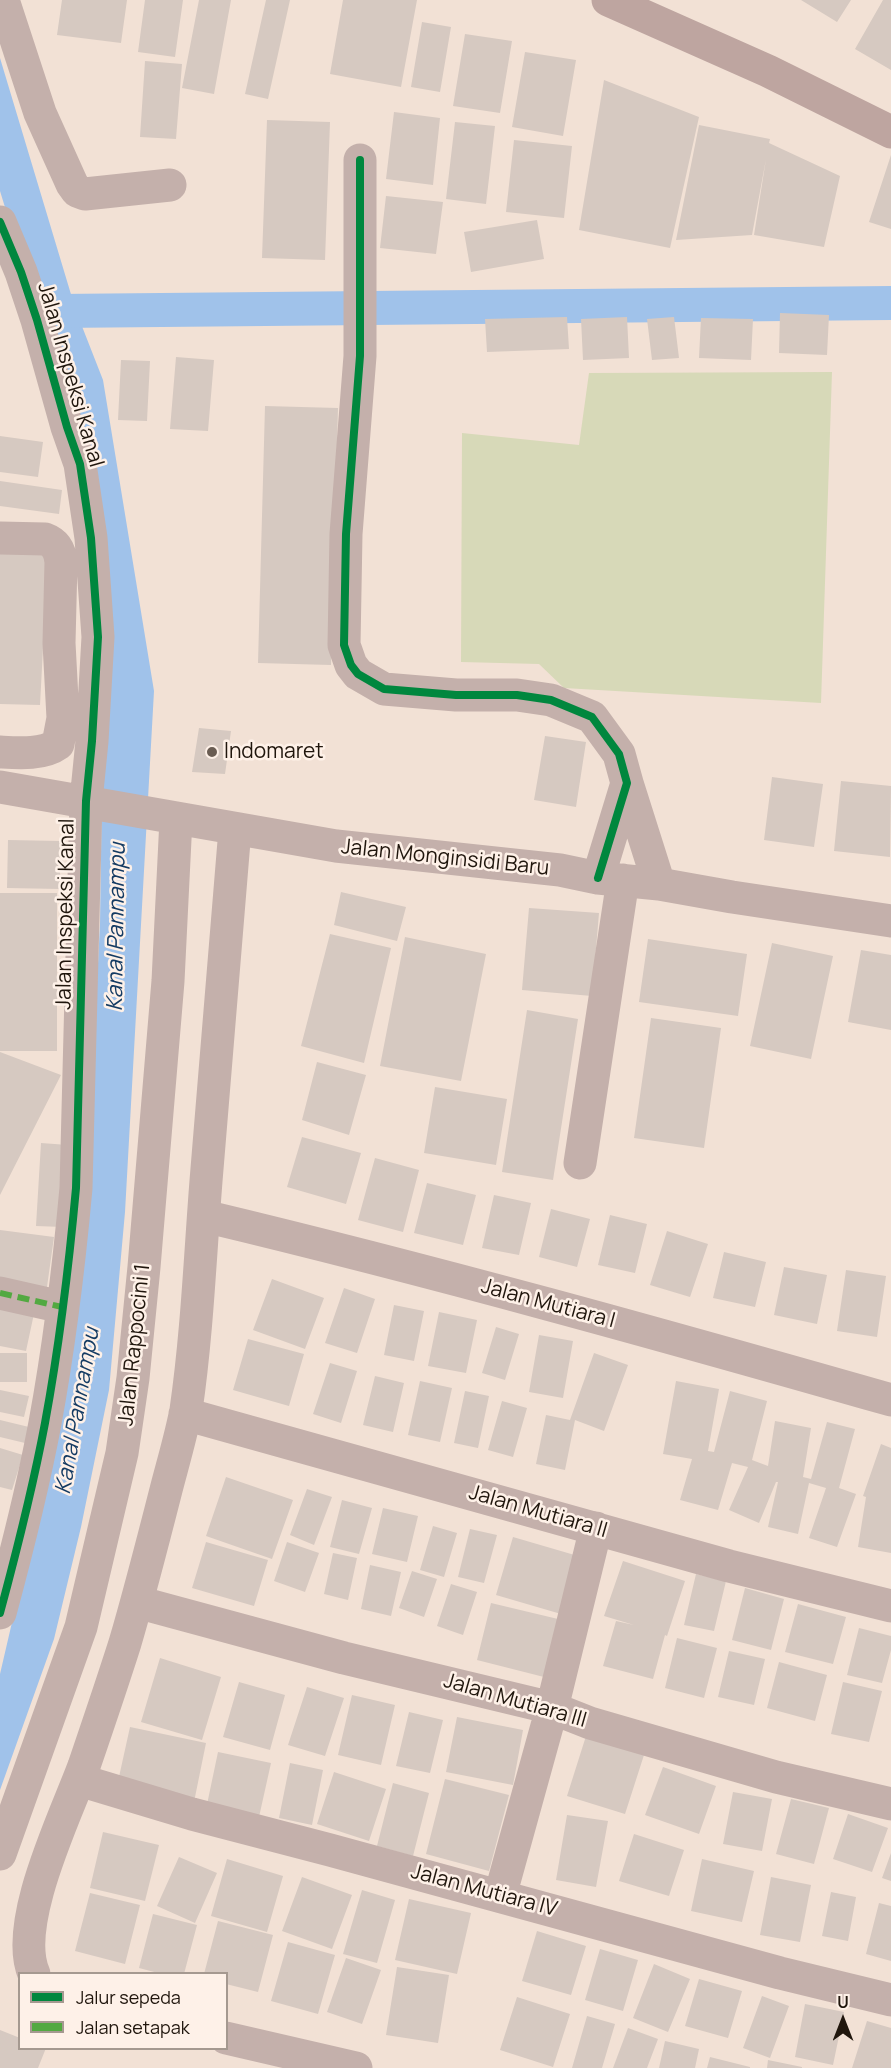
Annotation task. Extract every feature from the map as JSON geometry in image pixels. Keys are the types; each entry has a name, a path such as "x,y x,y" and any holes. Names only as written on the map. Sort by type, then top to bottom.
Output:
{"main road":[{"path":"608,0 768,70 891,132"}],"street":[{"path":"3,0 40,113 77,191 85,194 170,185"},
{"path":"360,160 360,356 346,534 344,645 351,665 358,674 384,689 551,700 592,717 619,754 659,884"},
{"name":"Jalan Inspeksi Kanal","path":"0,222 34,311 80,464 91,538 98,637 92,741 76,1188 45,1422 20,1540 0,1613"},
{"path":"0,538 45,539 60,552 59,643 63,718 58,744 52,748 33,752 0,752"},
{"path":"580,1163 611,879 627,783"},
{"name":"Jalan Monginsidi Baru","path":"0,787 336,846 560,870 891,921"},
{"name":"Jalan Rappocini 1","path":"0,1854 81,1627 122,1452 133,1378 144,1267 168,981 172,818"},
{"path":"33,1972 29,1959 31,1918 56,1833 79,1780 102,1715 137,1602 185,1413 197,1325 235,829"},
{"name":"Jalan Mutiara I","path":"204,1216 326,1245 565,1308 891,1400"},
{"path":"0,1293 62,1307"},
{"name":"Jalan Mutiara II","path":"185,1413 729,1566 891,1606"},
{"path":"500,1896 552,1708 596,1528"},
{"name":"Jalan Mutiara III","path":"137,1602 344,1658 552,1708 590,1723 776,1777 891,1804"},
{"name":"Jalan Mutiara IV","path":"79,1780 192,1814 891,2000"},
{"path":"228,2038 356,2068"}],"green space":[{"path":"832,372 821,703 564,688 539,664 461,662 462,433 579,445 589,373"}],"water":[{"name":"Kanal Pannampu","path":"0,58 76,311 103,380 154,691 125,1212 109,1390 81,1527 54,1639 0,1790 0,1674 59,1420 85,1218 100,924 104,645 71,422 0,191"}],"building":[{"path":"62,0 127,0 121,43 57,35"},
{"path":"145,0 183,0 175,57 138,52"},
{"path":"199,0 231,0 214,94 182,88"},
{"path":"266,0 290,0 268,99 245,94"},
{"path":"343,0 417,0 401,87 330,74"},
{"path":"801,0 851,0 837,22"},
{"path":"883,0 891,0 891,70 855,49"},
{"path":"422,22 451,27 440,92 411,87"},
{"path":"465,34 512,41 500,113 453,106"},
{"path":"525,52 576,60 563,136 512,127"},
{"path":"145,61 182,64 176,139 140,137"},
{"path":"604,80 699,117 670,248 579,230"},
{"path":"394,112 440,118 433,185 386,179"},
{"path":"267,120 330,122 325,260 262,258"},
{"path":"455,122 495,126 486,204 446,199"},
{"path":"699,125 770,139 769,143 840,176 824,247 754,235 766,159 752,235 676,240"},
{"path":"514,140 572,146 564,218 506,212"},
{"path":"891,155 891,229 869,222"},
{"path":"386,196 443,202 436,254 380,248"},
{"path":"537,220 544,259 471,272 464,232"},
{"path":"780,313 829,315 827,355 779,353"},
{"path":"567,317 569,349 487,352 485,319"},
{"path":"627,317 629,358 583,360 581,319"},
{"path":"674,317 679,358 652,360 647,319"},
{"path":"701,318 753,319 751,360 699,358"},
{"path":"176,357 214,360 208,431 170,429"},
{"path":"121,360 150,361 147,421 118,420"},
{"path":"265,406 338,408 331,665 258,663"},
{"path":"0,436 43,442 38,477 0,472"},
{"path":"0,481 62,490 59,514 0,506"},
{"path":"0,552 48,554 40,705 0,704"},
{"name":"Indomaret","path":"199,728 231,731 225,774 192,772"},
{"path":"545,736 586,742 576,807 534,800"},
{"path":"772,777 823,784 814,847 764,840"},
{"path":"841,781 891,786 890,857 834,851"},
{"path":"8,840 60,841 60,889 7,888"},
{"path":"341,892 406,907 397,941 334,925"},
{"path":"0,893 57,893 57,1051 0,1051"},
{"path":"529,908 599,913 592,996 522,990"},
{"path":"330,934 391,948 364,1063 301,1046"},
{"path":"405,937 486,954 461,1081 380,1066"},
{"path":"648,939 747,954 738,1016 639,1002"},
{"path":"772,943 833,956 811,1059 750,1046"},
{"path":"861,950 891,955 891,1030 848,1022"},
{"path":"527,1010 578,1019 553,1180 502,1172"},
{"path":"651,1018 721,1028 704,1148 634,1138"},
{"path":"0,1052 61,1075 0,1195"},
{"path":"317,1062 366,1075 349,1135 302,1120"},
{"path":"435,1087 507,1099 496,1165 424,1153"},
{"path":"302,1137 361,1153 346,1204 287,1187"},
{"path":"41,1143 68,1145 63,1227 36,1226"},
{"path":"375,1158 419,1170 403,1232 358,1220"},
{"path":"427,1183 476,1195 463,1245 414,1233"},
{"path":"494,1195 531,1203 519,1255 482,1248"},
{"path":"551,1209 590,1219 577,1267 539,1257"},
{"path":"610,1215 647,1224 635,1273 598,1265"},
{"path":"0,1230 54,1237 46,1294 0,1288"},
{"path":"667,1231 708,1244 690,1297 650,1285"},
{"path":"724,1252 766,1262 755,1307 713,1298"},
{"path":"784,1267 827,1275 817,1324 774,1315"},
{"path":"846,1270 886,1276 877,1337 837,1331"},
{"path":"272,1279 324,1298 305,1349 253,1330"},
{"path":"344,1288 375,1299 357,1353 325,1343"},
{"path":"0,1302 35,1309 26,1351 0,1346"},
{"path":"394,1305 424,1311 414,1361 384,1355"},
{"path":"439,1312 477,1320 466,1373 428,1366"},
{"path":"496,1327 519,1334 505,1380 482,1373"},
{"path":"539,1335 573,1341 563,1398 529,1392"},
{"path":"248,1339 304,1354 289,1406 233,1390"},
{"path":"0,1353 27,1353 27,1382 0,1382"},
{"path":"594,1353 628,1365 604,1431 575,1420 565,1470 536,1464 546,1415 570,1420"},
{"path":"330,1363 357,1371 341,1423 313,1414"},
{"path":"375,1376 404,1383 393,1432 363,1425"},
{"path":"420,1381 452,1388 440,1442 408,1435"},
{"path":"676,1381 719,1389 708,1451 714,1452 730,1391 767,1401 752,1460 768,1466 775,1421 811,1428 803,1477 811,1479 827,1422 855,1429 839,1488 856,1494 837,1547 809,1538 826,1488 809,1483 798,1534 768,1527 778,1482 776,1482 759,1523 729,1510 748,1467 732,1463 718,1510 680,1500 692,1459 663,1454"},
{"path":"0,1390 29,1396 24,1417 0,1412"},
{"path":"465,1391 489,1396 478,1448 454,1443"},
{"path":"502,1401 527,1408 513,1457 488,1450"},
{"path":"0,1420 29,1427 25,1443 0,1437"},
{"path":"881,1444 891,1448 891,1553 858,1547 866,1497 863,1496"},
{"path":"0,1448 23,1455 12,1490 0,1487"},
{"path":"226,1477 293,1500 272,1559 206,1536"},
{"path":"307,1489 332,1497 314,1545 290,1535"},
{"path":"342,1500 372,1508 359,1554 330,1547"},
{"path":"383,1508 418,1516 407,1562 372,1554"},
{"path":"433,1526 457,1533 444,1577 420,1570"},
{"path":"470,1529 497,1535 484,1583 458,1577"},
{"path":"513,1537 578,1556 561,1614 496,1595"},
{"path":"206,1542 268,1560 254,1606 192,1588"},
{"path":"287,1542 319,1553 305,1592 274,1581"},
{"path":"333,1553 357,1558 348,1600 324,1594"},
{"path":"623,1561 685,1581 667,1636 665,1635 653,1679 603,1666 616,1621 634,1625 604,1616"},
{"path":"370,1565 401,1572 391,1616 361,1609"},
{"path":"412,1571 437,1579 424,1617 399,1608"},
{"path":"696,1574 726,1581 714,1631 684,1625"},
{"path":"451,1584 477,1592 463,1635 437,1626"},
{"path":"745,1588 784,1599 771,1650 732,1640"},
{"path":"491,1603 558,1619 544,1677 477,1660"},
{"path":"798,1604 846,1617 833,1664 785,1652"},
{"path":"859,1628 891,1636 891,1650 882,1683 847,1675"},
{"path":"677,1638 717,1648 704,1698 665,1688"},
{"path":"729,1651 765,1659 754,1705 718,1697"},
{"path":"160,1658 221,1677 202,1740 141,1722"},
{"path":"779,1662 827,1675 815,1721 767,1708"},
{"path":"239,1682 285,1695 270,1750 223,1737"},
{"path":"843,1682 882,1691 869,1742 831,1734"},
{"path":"307,1687 344,1698 325,1756 288,1745"},
{"path":"352,1695 395,1705 381,1765 338,1755"},
{"path":"409,1712 443,1720 430,1773 396,1766"},
{"path":"457,1717 523,1730 513,1785 446,1772"},
{"path":"130,1727 206,1743 194,1802 117,1786"},
{"path":"586,1736 644,1755 625,1814 567,1796"},
{"path":"218,1752 271,1763 257,1826 205,1814"},
{"path":"290,1763 323,1770 312,1825 279,1818"},
{"path":"663,1767 716,1786 699,1834 645,1815"},
{"path":"334,1772 386,1789 369,1841 317,1824"},
{"path":"445,1779 509,1795 489,1871 426,1854"},
{"path":"393,1783 429,1793 413,1856 377,1846"},
{"path":"733,1792 772,1799 762,1851 723,1844"},
{"path":"791,1799 829,1808 814,1864 776,1854"},
{"path":"848,1814 888,1828 872,1872 833,1859"},
{"path":"567,1815 608,1821 596,1887 556,1880"},
{"path":"103,1832 159,1845 145,1901 90,1888"},
{"path":"634,1834 684,1850 669,1896 619,1881"},
{"path":"891,1853 891,1881 882,1878"},
{"path":"179,1857 217,1873 195,1923 157,1906"},
{"path":"227,1859 283,1876 267,1932 211,1916"},
{"path":"702,1859 754,1871 742,1922 691,1911"},
{"path":"302,1877 352,1895 332,1949 282,1931"},
{"path":"771,1877 811,1885 800,1942 760,1935"},
{"path":"362,1890 395,1900 377,1963 343,1954"},
{"path":"831,1892 856,1897 848,1941 822,1936"},
{"path":"90,1893 140,1905 125,1964 75,1951"},
{"path":"409,1899 471,1913 457,1974 395,1960"},
{"path":"879,1903 891,1906 891,1961 866,1954"},
{"path":"153,1914 197,1925 185,1972 154,1972 139,1968"},
{"path":"218,1921 273,1935 258,1992 228,1984 228,1972 205,1972"},
{"path":"537,1931 586,1946 571,1995 522,1981"},
{"path":"288,1942 335,1955 318,2014 271,2001"},
{"path":"600,1949 638,1960 623,2011 585,2000"},
{"path":"346,1958 381,1970 362,2024 327,2012"},
{"path":"654,1964 690,1979 668,2032 633,2018"},
{"path":"397,1967 449,1975 438,2043 386,2035"},
{"path":"699,1979 742,1991 728,2038 685,2026"},
{"path":"762,1996 789,2006 770,2058 743,2048"},
{"path":"517,1997 570,2014 553,2067 500,2050"},
{"path":"805,2004 844,2012 833,2065 795,2057"},
{"path":"587,2016 615,2024 602,2068 572,2068"},
{"path":"867,2021 891,2028 891,2068 852,2068"},
{"path":"628,2028 658,2039 647,2068 613,2068"},
{"path":"0,2030 18,2037 18,2050 45,2050 38,2068 0,2068"},
{"path":"665,2041 699,2049 695,2068 659,2068"},
{"path":"710,2057 750,2067 750,2068 707,2068"},
{"path":"768,2060 802,2067 802,2068 767,2068"}],"waterway":[{"path":"57,311 891,303"}],"marked path":[{"path":"0,1293 62,1307"}],"cycle path":[{"path":"360,160 360,356 346,534 344,645 351,665 358,674 384,689 456,695 517,695 551,700 592,717 619,754 627,783 598,878"},
{"path":"0,222 21,272 37,320 67,427 80,464 91,538 98,637 86,801 76,1188 67,1276 45,1423 0,1613"}],"place":[{"name":"Indomaret","path":"212,752"}]}
